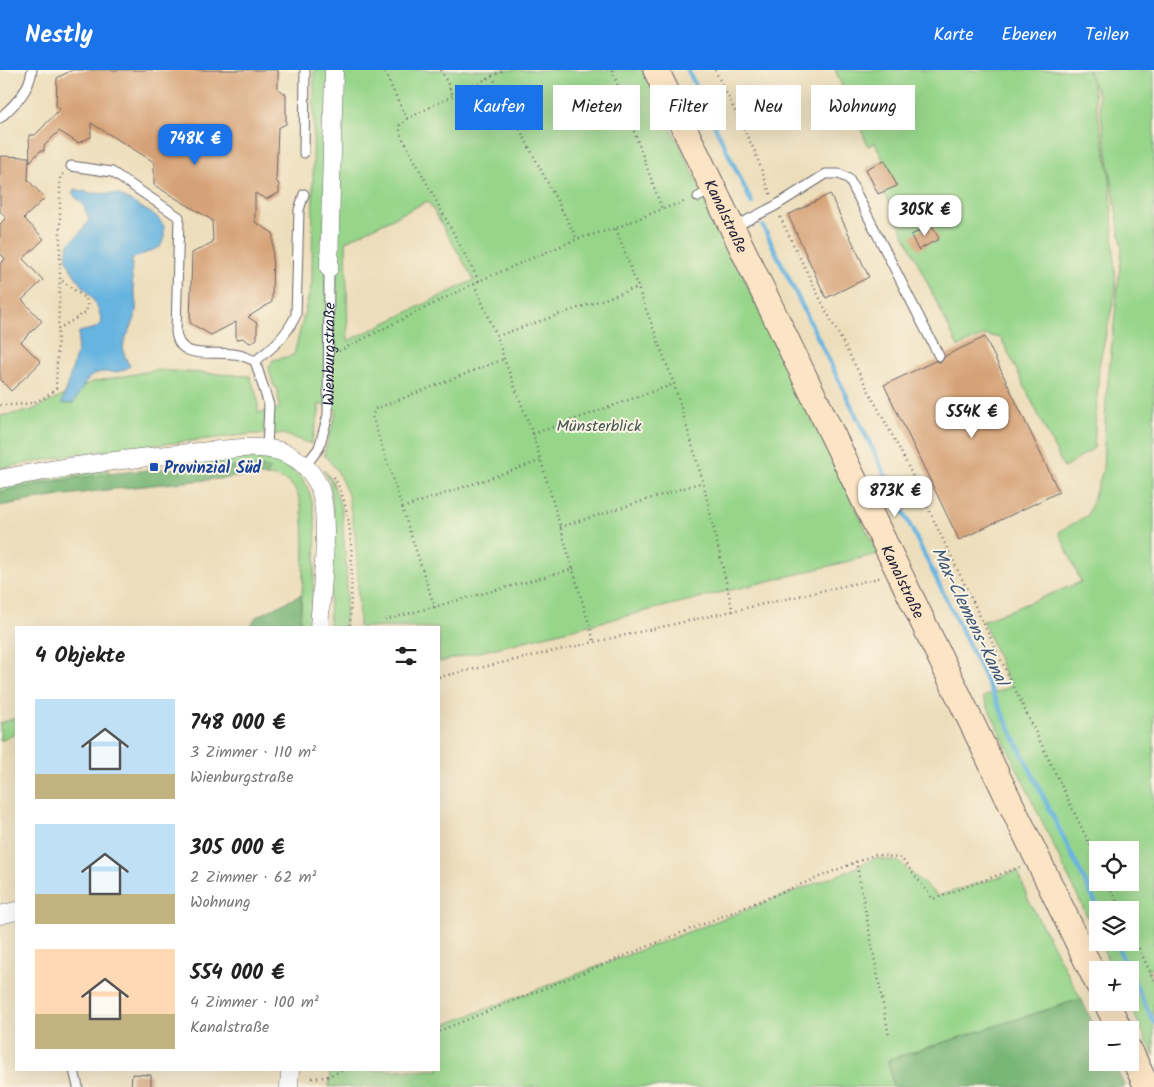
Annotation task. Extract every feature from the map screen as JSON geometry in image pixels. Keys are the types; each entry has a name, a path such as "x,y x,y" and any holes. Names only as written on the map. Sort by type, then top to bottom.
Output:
{"main road":[{"name":"Kanalstraße","path":"656,70 706,193 732,228 1089,965"},
{"path":"1139,1070 1147,1087"}],"street":[{"name":"Wienburgstraße","path":"329,268 334,70"},
{"path":"0,479 119,460 240,449 267,449 310,461 323,507 324,540 319,626"},
{"path":"0,915 15,911"}],"lane":[{"path":"0,118 20,100 31,78 32,70"},
{"path":"304,153 305,70"},
{"path":"71,166 112,172 179,218 176,340 180,346 195,352 235,354 255,361"},
{"path":"732,228 774,206 826,174 839,174 850,180 939,356"},
{"path":"255,361 274,347 290,327 296,315 299,210 304,194"},
{"name":"Wienburgstraße","path":"310,461 319,448 328,415 329,268"},
{"path":"255,361 269,405 267,449"},
{"path":"74,1071 78,1087"}],"path":[{"path":"441,70 452,95"},
{"path":"479,282 400,133 400,125 407,119 452,95 504,70"},
{"path":"612,70 662,209"},
{"path":"715,70 754,152 774,206 822,303 910,469 1089,843"},
{"path":"385,73 407,119"},
{"path":"492,76 577,239"},
{"path":"0,405 17,405 40,401 50,395 56,388 60,279 60,177 71,166"},
{"path":"329,356 474,284 577,239 616,228 706,193"},
{"path":"616,228 674,384 703,482 733,612"},
{"path":"464,265 469,264"},
{"path":"58,329 85,313 88,307 86,300 60,279"},
{"path":"474,284 533,434 594,641"},
{"path":"496,336 639,287"},
{"path":"435,608 372,416 375,409 504,359"},
{"path":"533,434 674,384"},
{"path":"310,461 330,470 343,496 350,544 350,626"},
{"path":"402,508 540,461"},
{"path":"560,527 703,482"},
{"path":"385,620 574,569"},
{"path":"440,677 883,577"},
{"path":"440,1031 876,854 902,859 933,899 1038,860"},
{"path":"856,861 889,1036"},
{"path":"1139,949 1154,980"},
{"path":"290,1078 326,1077 341,1071"}],"green space":[{"name":"Münsterblick","path":"314,70 643,70 650,85 650,130 672,130 878,554 440,662 440,626 359,626 355,534 348,495 337,470 324,455 337,410 319,404 319,413 311,444 283,434 252,434 85,453 0,468 0,416 30,411 92,382 156,370 250,376 258,400 258,413 279,409 278,391 273,384 269,368 273,360 294,355 312,283","holes":["428,201 474,280 348,341 346,241"]},
{"path":"835,70 1087,70 1092,83 1110,177 1116,290 1099,365 1094,448 1064,468 1001,338 985,335 958,347 884,192 879,194 866,169 883,160 875,143 868,146 861,130 915,130 915,85 842,85"},
{"path":"1088,70 1154,70 1154,967 1147,969 1154,984 1154,1056 1133,1011 1139,1011 1139,961 1109,961 1104,951 1139,951 1139,901 1089,901 1089,920 983,697 1010,687 983,621 1081,582 1059,532 1088,515 1103,470 1106,400 1122,248 1098,95"},
{"path":"207,459 262,459 292,469 305,483 312,501 316,536 310,626 300,626 304,536 303,517 296,491 283,480 267,476 268,468 184,468 183,462"},
{"path":"227,467 269,468 267,476 124,488 0,506 0,492 56,481 141,471"},
{"path":"323,469 332,480 342,511 347,581 345,626 329,626 333,512 330,482"},
{"path":"108,470 109,475 59,481 0,492 0,487"},
{"path":"301,595 300,626 251,626 256,617"},
{"path":"15,718 15,734 0,741 0,723"},
{"path":"876,858 899,862 938,896 1018,871 1028,899 1081,999 888,1060 893,1087 329,1087 330,1071 440,1071 440,1027 848,871"},
{"path":"1081,999 1092,1021 1089,1021 1089,1071 1117,1071 1125,1087 893,1087 888,1060"}],"water":[{"path":"75,189 89,193 118,194 156,216 164,226 164,238 160,247 132,259 136,310 123,350 130,366 120,371 99,373 91,376 73,403 67,404 62,403 77,352 79,332 96,328 102,323 95,302 72,271 67,258 69,244 81,232 89,220 84,206 72,193"}],"building":[{"path":"72,70 278,70 278,89 286,94 286,124 278,128 276,181 279,184 279,193 266,199 255,193 255,222 273,233 272,302 248,317 257,323 257,339 250,343 242,338 236,340 236,322 211,335 190,323 192,253 213,242 212,220 154,185 154,162 91,123 91,137 78,143 59,131 44,146 44,151 40,151 30,162 29,135 35,135 60,109 56,106 57,78"},
{"path":"0,156 29,157 28,180 45,198 24,218 44,239 23,259 43,280 22,300 42,321 21,342 41,362 11,391 0,379 0,264 5,259 0,253 0,224 6,218 0,211"},
{"path":"885,160 897,186 878,194 866,169"},
{"path":"830,194 869,277 826,298 788,215"},
{"path":"932,225 939,239 918,250 911,235"},
{"path":"985,337 1059,492 959,540 884,385 935,361 941,362 945,356"},
{"path":"132,1074 151,1075 151,1087 131,1087"}],"waterway":[{"name":"Max-Clemens-Kanal","path":"688,70 752,203"},
{"name":"Max-Clemens-Kanal","path":"763,226 1095,901"},
{"name":"Max-Clemens-Kanal","path":"1120,951 1124,961"},
{"name":"Max-Clemens-Kanal","path":"1139,991 1154,1022"}],"place":[{"name":"Provinzial Süd","path":"154,467"}]}
